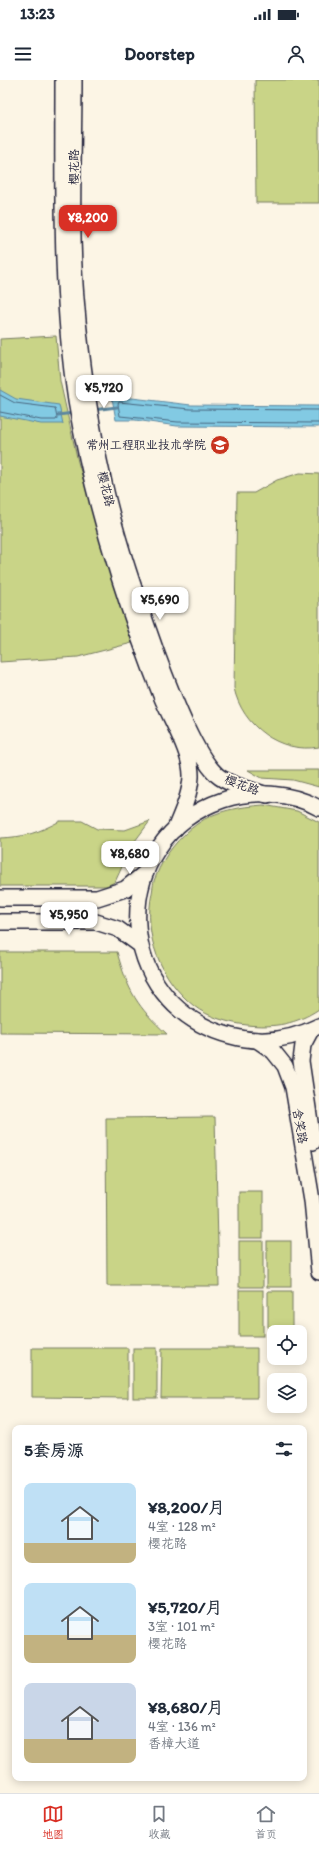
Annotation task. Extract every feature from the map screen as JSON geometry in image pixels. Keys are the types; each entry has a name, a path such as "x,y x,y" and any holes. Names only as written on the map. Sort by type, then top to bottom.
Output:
{"street":[{"name":"樱花路","path":"63,80 66,309 108,540 133,621 162,697 189,759 191,776 188,794 175,829"},
{"name":"樱花路","path":"74,80 74,221 76,297 82,401"},
{"name":"樱花路","path":"87,425 144,617 168,682 203,759 218,776 239,786 267,794"},
{"path":"315,1028 282,1039 246,1040 214,1032 193,1021 176,1008 160,990 144,960 140,945 137,909 140,886 151,860 165,838 186,818 210,804 232,797 252,794 267,794 282,795 299,799 319,808"},
{"path":"0,898 97,898 125,889 146,871"},
{"path":"0,922 96,922 118,929 140,945"},
{"name":"含笑路","path":"315,1028 304,1045 301,1061 319,1184"},
{"name":"含笑路","path":"257,1040 272,1051 285,1066 293,1087 312,1200 319,1272"}],"green space":[{"path":"255,80 319,80 319,203 256,203"},
{"path":"56,336 60,381 78,462 132,643 78,657 0,662 0,339"},
{"path":"300,473 319,474 319,747 304,748 290,746 277,741 254,725 238,702 234,688 237,493 254,493 277,480"},
{"path":"248,770 319,770 319,787 293,780 262,778"},
{"path":"263,805 297,811 319,822 319,1009 302,1018 285,1024 257,1026 233,1023 212,1016 194,1006 182,995 163,969 157,955 152,940 150,909 153,884 159,868 173,847 184,835 204,819 212,815 237,808"},
{"path":"60,821 82,821 97,829 125,830 150,821 132,845 115,882 106,886 0,886 0,838 31,834"},
{"path":"0,952 117,952 125,977 135,998 148,1015 167,1034 0,1033"},
{"path":"215,1117 219,1286 107,1286 106,1118"},
{"path":"239,1192 263,1192 263,1238 239,1238"},
{"path":"239,1241 263,1241 263,1287 239,1287"},
{"path":"267,1241 291,1241 291,1287 267,1287"},
{"path":"239,1290 263,1290 263,1336 239,1336"},
{"path":"268,1291 292,1291 292,1325 268,1325"},
{"path":"32,1348 128,1348 128,1398 32,1397"},
{"path":"133,1348 157,1348 157,1398 133,1398"},
{"path":"162,1348 257,1348 257,1398 161,1398"}],"water":[{"path":"0,390 16,399 59,405 63,424 41,424 0,416"},
{"path":"112,398 132,398 191,405 319,406 319,427 177,426 135,420 116,420"}],"waterway":[{"path":"93,410 117,407"},
{"path":"58,415 74,413"}],"place":[{"name":"常州工程职业技术学院","path":"220,445"}]}
